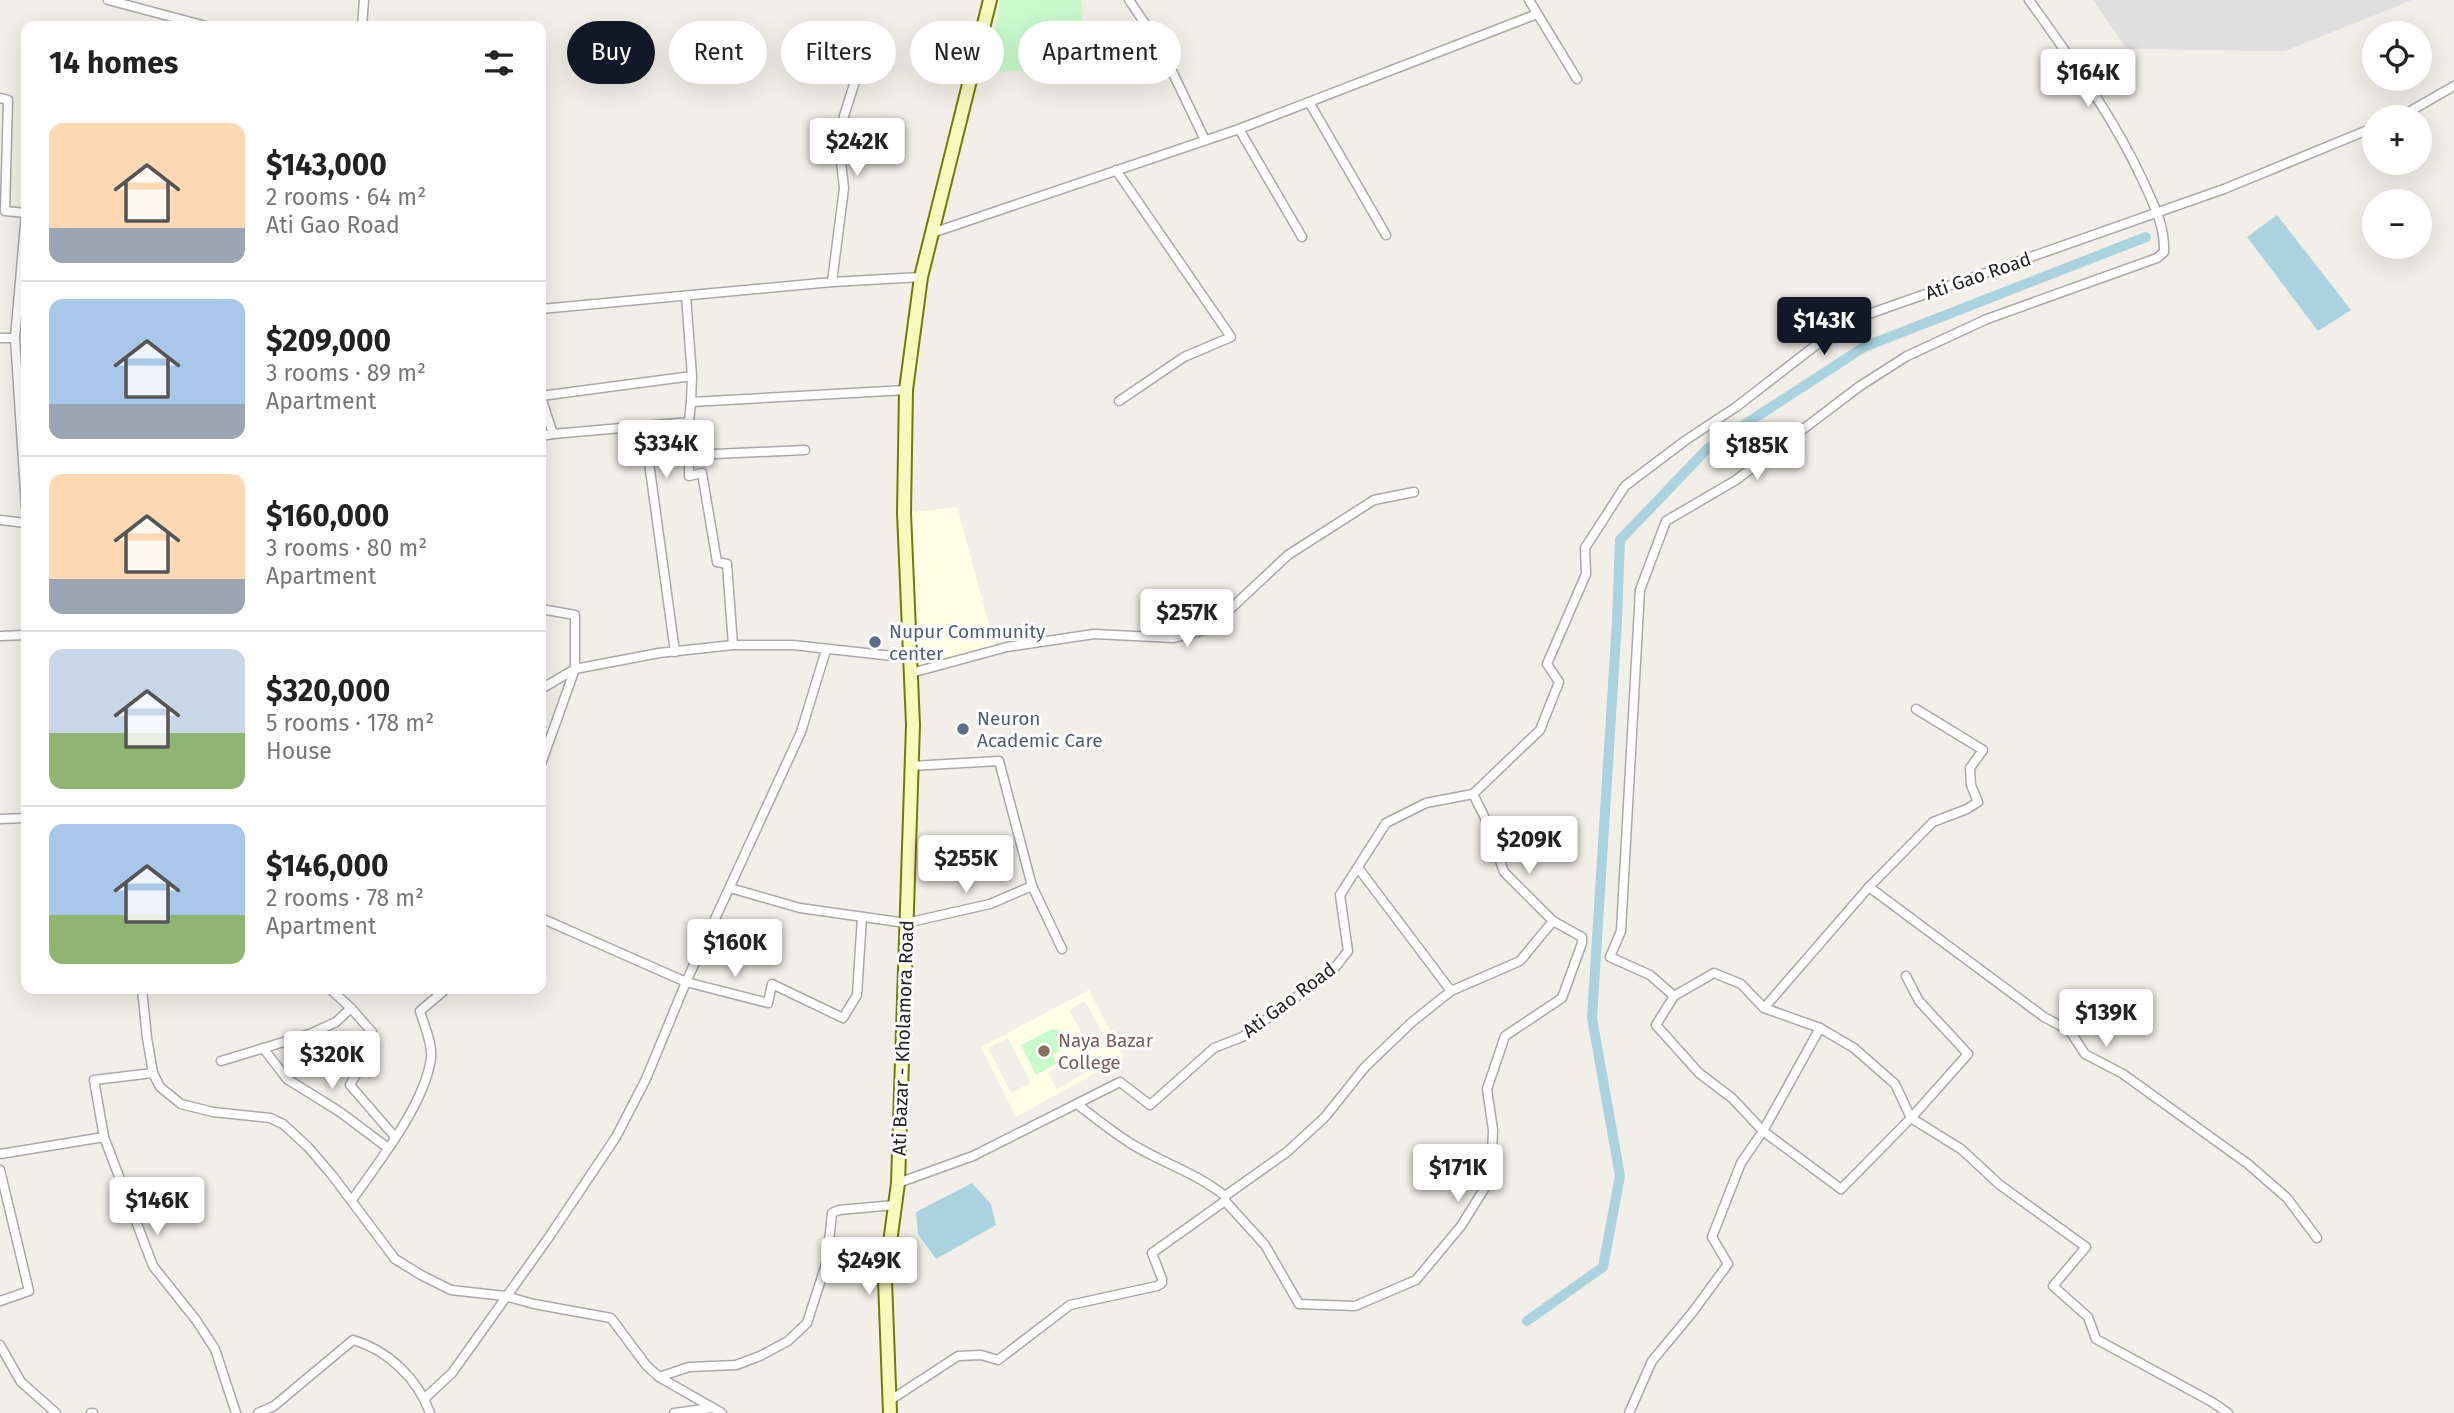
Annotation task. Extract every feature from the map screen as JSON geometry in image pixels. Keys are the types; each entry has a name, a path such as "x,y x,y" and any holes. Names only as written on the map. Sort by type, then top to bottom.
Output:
{"main road":[{"name":"Ati Bazar - Kholamora Road","path":"889,1407 885,1280 898,1183 911,766 911,658 904,513 906,390 921,277 990,0"}],"street":[{"path":"108,0 187,21"},
{"path":"362,21 364,0"},
{"path":"1129,0 1159,44 1205,140"},
{"path":"1529,0 1577,79"},
{"path":"1674,996 1650,975 1611,957 1621,931 1640,590 1666,521 1736,480 1860,386 1907,356 1987,319 2157,258 2164,252 2164,238 2157,213 2132,156 2096,94 2029,0"},
{"path":"932,233 1240,129 1537,14"},
{"path":"832,282 844,188 840,153 844,116 854,84"},
{"path":"2421,105 2454,86"},
{"path":"0,98 8,100 5,211 21,213"},
{"path":"1309,102 1386,234"},
{"path":"1240,129 1302,237"},
{"name":"Ati Gao Road","path":"1077,1104 1120,1082 1150,1105 1214,1048 1242,1037 1333,970 1348,951 1340,895 1386,823 1426,803 1473,794 1540,730 1559,682 1547,664 1586,574 1585,548 1625,486 1686,440 1736,407 1846,322 2157,213 2362,132"},
{"path":"1116,170 1231,337 1184,357 1119,401"},
{"path":"546,309 832,282 921,277"},
{"path":"686,296 692,376 689,476 702,473 718,562 727,564 733,645"},
{"path":"21,303 15,338 21,430"},
{"path":"0,338 15,338"},
{"path":"546,395 692,376"},
{"path":"691,402 906,390"},
{"path":"546,413 552,433"},
{"path":"546,435 689,422"},
{"path":"644,426 675,652"},
{"path":"648,457 805,450"},
{"path":"911,673 1006,647 1094,634 1174,638 1209,629 1288,555 1374,500 1414,492"},
{"path":"0,520 21,522"},
{"path":"546,610 575,615 575,669 546,750"},
{"path":"0,636 21,635"},
{"path":"546,686 575,669 733,645 793,645 911,658"},
{"path":"425,1398 452,1373 550,1237 616,1137 646,1079 686,982 801,732 827,650"},
{"path":"1764,1008 1869,887 1933,822 1978,802 1971,785 1970,768 1983,750 1916,709"},
{"path":"911,766 999,761 1032,886 1062,949"},
{"path":"898,1183 973,1156 1077,1104 1129,1142 1210,1184 1265,1245 1299,1304 1355,1307 1416,1280 1461,1226 1492,1178 1493,1130 1487,1090 1505,1036 1562,998 1583,937 1553,921 1504,872 1473,794"},
{"path":"0,819 21,818"},
{"path":"1359,869 1451,991"},
{"path":"730,888 800,908 906,923 990,904 1032,886"},
{"path":"1869,887 2044,1017 2070,1031 2085,1055 2123,1074 2248,1164 2287,1198 2317,1238"},
{"path":"546,920 686,982 768,1003 772,984 843,1018 856,995 862,917"},
{"path":"889,1407 958,1356 981,1355 998,1360 1070,1305 1162,1283 1152,1254 1287,1152 1325,1117 1365,1067 1412,1022 1451,991 1520,961 1553,921"},
{"path":"1906,976 1919,1000 1969,1054 1910,1118 1841,1189 1763,1131 1732,1098 1699,1073 1656,1025 1674,996 1714,973 1741,984 1764,1008 1820,1028 1854,1048 1895,1083 1910,1118 1961,1149 2000,1185 2086,1247 2053,1286 2088,1317 2096,1339 2228,1413"},
{"path":"143,994 153,1073 160,1087 181,1104 213,1112 270,1118 283,1124 308,1147 352,1200 395,1259 451,1290 505,1296 611,1318 646,1365 659,1377 722,1413"},
{"path":"336,994 372,1032 366,1057 351,1084 395,1137"},
{"path":"352,1200 388,1148 420,1094 432,1057 420,1011 440,994"},
{"path":"221,1060 310,1034 336,1022 351,1008"},
{"path":"1629,1413 1652,1361 1728,1264 1712,1237 1741,1163 1763,1131 1820,1028"},
{"path":"263,1048 287,1079 340,1112 388,1148"},
{"path":"153,1073 93,1080 104,1137 153,1266 196,1320 215,1349 236,1413"},
{"path":"0,1154 104,1137"},
{"path":"0,1170 29,1291 0,1301"},
{"path":"659,1377 689,1367 736,1365 788,1341 807,1322 827,1261 832,1213 895,1205"},
{"path":"258,1413 274,1406 353,1340 365,1343 404,1370 425,1398 430,1413"},
{"path":"0,1345 21,1382 56,1413"},
{"path":"674,1413 712,1408"}],"shaded area":[{"path":"2093,0 2412,0 2285,51 2127,49"},
{"path":"957,507 996,650 911,673 904,513"},
{"path":"1089,990 1124,1057 1016,1117 981,1047","holes":["1085,1001 1107,1042 1091,1050 1069,1010","1008,1038 1031,1083 1011,1093 988,1048","1087,1049 1097,1066 1057,1089 1048,1073"]}],"green space":[{"path":"1000,0 1082,0 1083,21 1018,21 1018,71 1004,72 1004,21 997,21"},
{"path":"1052,1029 1066,1032 1071,1045 1053,1054 1056,1064 1036,1075 1021,1045"}],"water":[{"path":"2277,215 2351,310 2318,331 2247,237"},
{"path":"972,1183 991,1204 996,1225 936,1259 918,1234 916,1212"}],"waterway":[{"path":"1527,1321 1603,1267 1620,1176 1592,1018 1620,540 1707,449 1864,347 2146,237"}],"place":[{"name":"Nupur Community center","path":"875,642"},
{"name":"Neuron Academic Care","path":"963,729"},
{"name":"Naya Bazar College","path":"1044,1051"}]}
